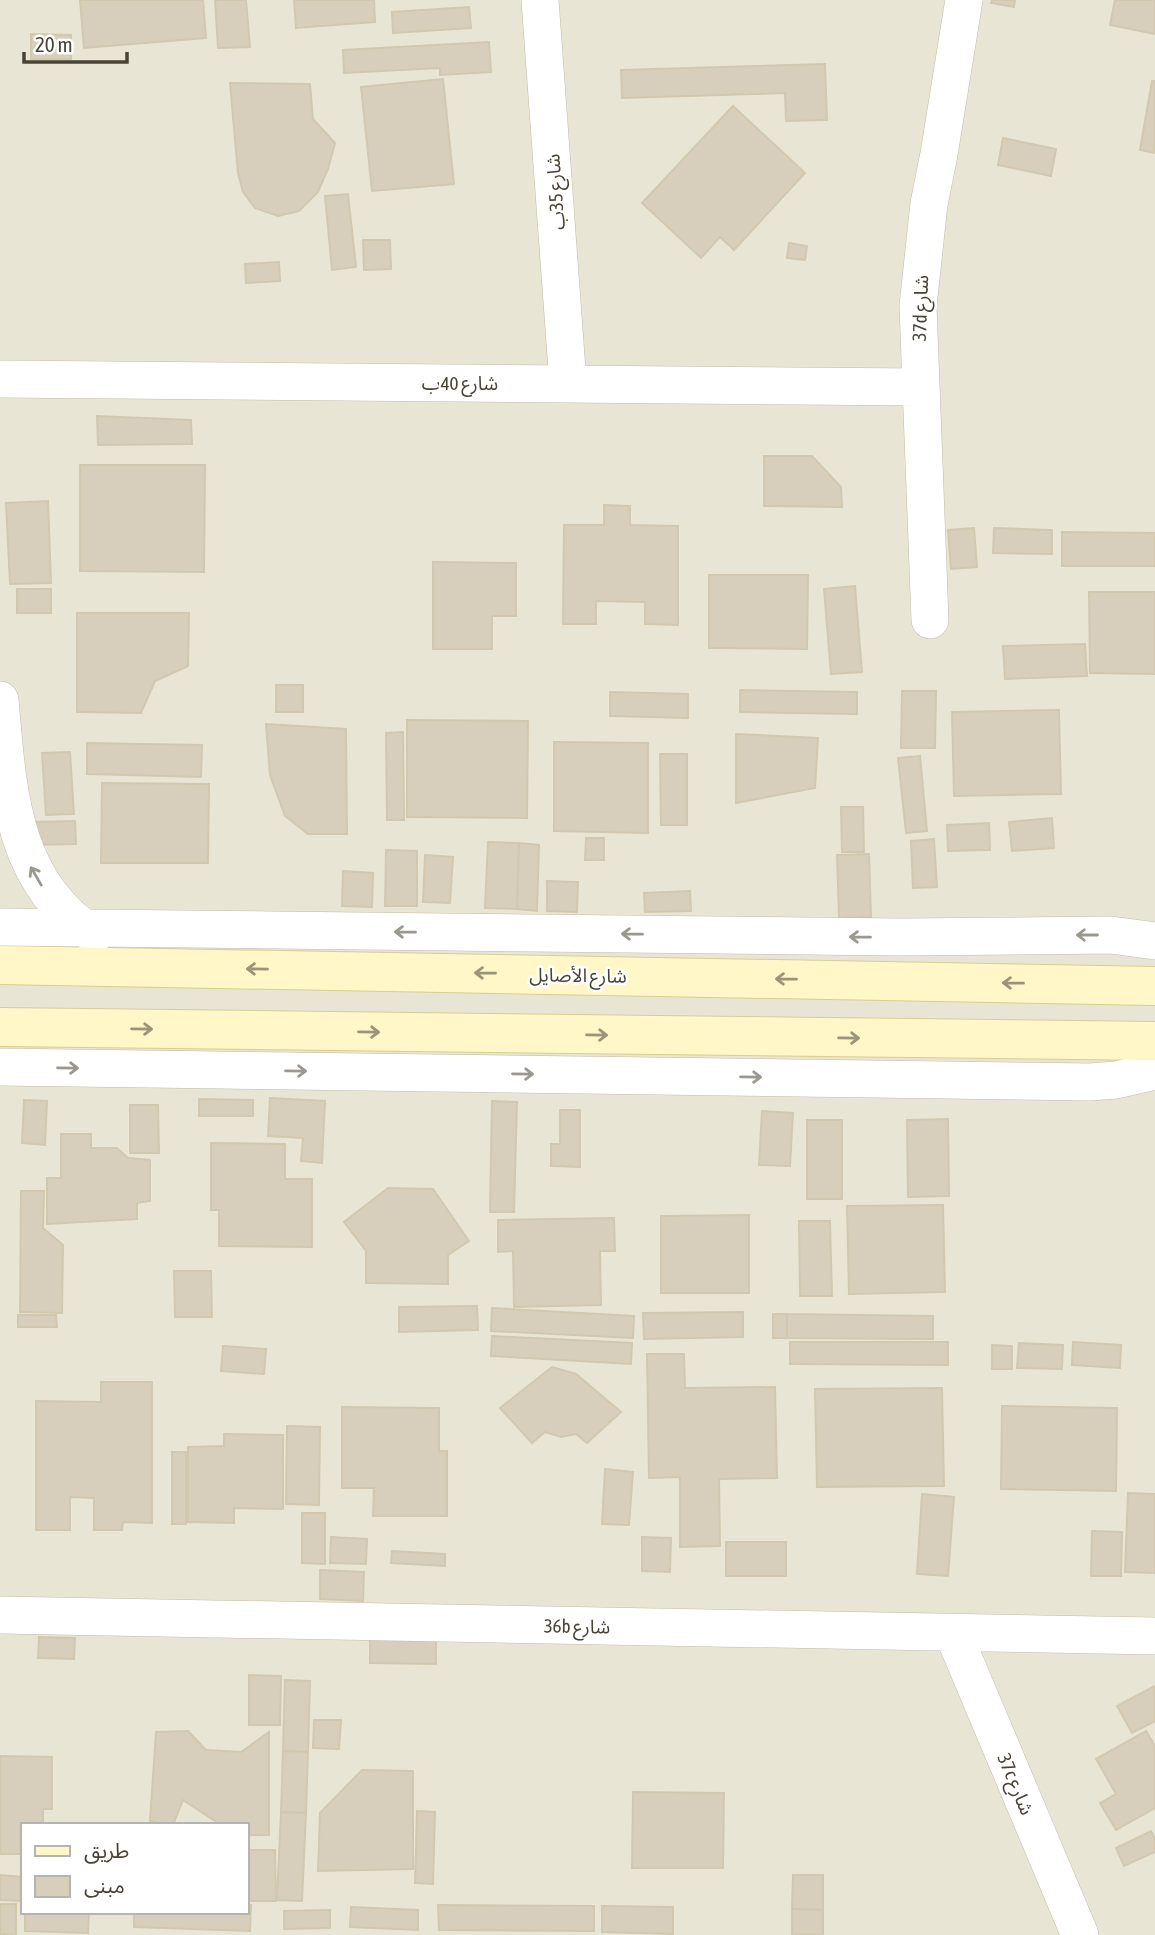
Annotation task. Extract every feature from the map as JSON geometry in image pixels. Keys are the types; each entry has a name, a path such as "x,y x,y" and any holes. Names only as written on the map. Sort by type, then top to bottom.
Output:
{"street":[{"name":"شارع 35ب","path":"540,0 568,384"},
{"name":"37d شارع","path":"930,620 918,306 922,255 964,0"},
{"name":"شارع 40ب","path":"0,379 920,387"},
{"path":"0,700 7,781 28,862 38,881 52,899 83,928 143,967"},
{"path":"0,829 7,781"},
{"path":"0,927 873,937 1111,935 1155,941"},
{"name":"شارع الأصايل","path":"0,965 1155,986"},
{"path":"0,1027 1155,1041"},
{"path":"0,1068 1090,1082 1155,1072"},
{"name":"36b شارع","path":"0,1615 1155,1636"},
{"name":"37c شارع","path":"953,1633 1080,1935"}],"shaded area":[{"path":"0,0 1155,0 1155,1935 0,1935"}],"building":[{"path":"80,0 203,0 206,38 84,48"},
{"path":"215,0 246,0 250,47 218,48"},
{"path":"294,0 374,0 375,22 296,28"},
{"path":"992,0 1015,0 1014,7 991,3"},
{"path":"1115,0 1155,0 1155,34 1110,25"},
{"path":"469,7 471,28 393,33 392,12"},
{"path":"31,34 71,35 71,59 31,59"},
{"path":"489,42 491,72 440,75 440,68 344,73 343,50"},
{"path":"825,64 827,120 786,121 785,93 622,98 621,70"},
{"path":"443,79 454,184 372,191 361,87"},
{"path":"1152,81 1155,81 1155,153 1140,150"},
{"path":"230,83 310,84 313,119 335,143 318,192 299,211 278,216 255,208 243,192 238,173"},
{"path":"733,106 805,173 734,250 720,237 701,258 642,203"},
{"path":"1003,138 1056,149 1051,176 998,165"},
{"path":"348,194 356,267 332,270 325,196"},
{"path":"363,240 390,240 391,269 364,270"},
{"path":"789,243 807,246 805,260 787,258"},
{"path":"279,262 280,281 246,283 245,264"},
{"path":"97,416 191,420 192,444 98,445"},
{"path":"764,456 812,456 841,487 842,507 764,506"},
{"path":"80,465 205,465 204,572 80,571"},
{"path":"48,501 51,583 10,584 6,503"},
{"path":"604,505 630,506 630,525 678,526 678,625 645,624 645,602 596,601 596,624 563,624 564,525 604,525"},
{"path":"974,528 977,567 951,569 948,530"},
{"path":"994,528 1052,530 1052,554 993,553"},
{"path":"1062,532 1155,533 1155,566 1062,566"},
{"path":"433,562 516,563 516,616 492,616 492,649 433,649"},
{"path":"709,575 808,575 807,649 709,648"},
{"path":"855,586 862,672 831,674 824,589"},
{"path":"17,589 51,589 51,613 17,613"},
{"path":"1089,592 1155,592 1155,674 1090,673"},
{"path":"77,613 189,613 188,666 155,681 141,713 77,712"},
{"path":"1085,644 1087,676 1005,679 1003,646"},
{"path":"276,685 303,685 303,712 276,712"},
{"path":"740,690 857,692 857,714 740,712"},
{"path":"902,691 936,691 935,748 901,748"},
{"path":"610,692 688,694 688,718 610,716"},
{"path":"1059,710 1061,794 954,796 952,712"},
{"path":"407,720 528,721 527,818 407,817"},
{"path":"266,724 346,729 347,834 308,834 285,816 270,775"},
{"path":"403,732 404,820 387,820 386,733"},
{"path":"736,734 818,738 815,788 736,803"},
{"path":"554,742 648,743 648,833 554,831"},
{"path":"87,743 202,745 201,777 87,774"},
{"path":"70,752 74,814 46,815 42,753"},
{"path":"660,754 687,754 687,825 661,825"},
{"path":"920,756 927,831 906,833 898,758"},
{"path":"102,783 209,784 208,863 101,863"},
{"path":"841,807 863,807 864,852 842,852"},
{"path":"1052,818 1054,848 1012,851 1009,822"},
{"path":"75,821 76,844 32,845 31,822"},
{"path":"989,823 990,850 948,851 947,825"},
{"path":"586,838 604,838 604,860 585,860"},
{"path":"934,839 937,887 913,888 911,841"},
{"path":"488,842 519,843 517,909 485,908"},
{"path":"519,843 539,845 537,911 517,909"},
{"path":"386,850 417,851 417,906 385,906"},
{"path":"869,854 871,917 839,918 837,855"},
{"path":"425,855 453,857 450,903 423,902"},
{"path":"343,871 373,873 372,907 342,906"},
{"path":"547,881 578,882 577,912 547,911"},
{"path":"690,891 691,911 645,912 644,893"},
{"path":"270,1098 325,1101 322,1163 301,1161 303,1138 268,1136"},
{"path":"199,1099 253,1100 253,1116 199,1116"},
{"path":"24,1100 47,1101 45,1145 22,1143"},
{"path":"492,1101 517,1102 514,1212 490,1212"},
{"path":"130,1105 158,1105 159,1153 130,1153"},
{"path":"560,1110 580,1110 580,1167 551,1166 551,1144 560,1144"},
{"path":"762,1111 793,1113 790,1166 759,1165"},
{"path":"948,1119 949,1196 908,1197 907,1120"},
{"path":"807,1120 842,1120 842,1199 807,1199"},
{"path":"61,1134 91,1134 91,1148 117,1148 128,1158 150,1160 150,1201 137,1203 137,1219 47,1224 47,1178 61,1178"},
{"path":"211,1143 285,1144 285,1179 312,1179 312,1247 219,1246 219,1210 211,1210"},
{"path":"388,1188 433,1189 469,1241 448,1255 448,1284 366,1283 366,1251 344,1222"},
{"path":"21,1191 44,1191 43,1228 63,1245 62,1313 20,1312"},
{"path":"943,1205 945,1292 849,1294 847,1206"},
{"path":"749,1215 749,1293 661,1293 661,1216"},
{"path":"614,1218 615,1251 600,1251 601,1305 514,1307 513,1251 498,1252 498,1220"},
{"path":"799,1221 830,1221 832,1296 800,1296"},
{"path":"174,1271 211,1271 212,1317 175,1317"},
{"path":"477,1306 478,1330 399,1332 399,1307"},
{"path":"492,1308 634,1316 633,1338 491,1331"},
{"path":"743,1312 743,1337 644,1339 643,1313"},
{"path":"773,1314 787,1314 787,1338 773,1338"},
{"path":"787,1314 933,1316 933,1339 787,1338"},
{"path":"18,1315 56,1315 57,1327 18,1327"},
{"path":"492,1336 632,1343 631,1364 491,1356"},
{"path":"790,1342 948,1342 948,1365 790,1364"},
{"path":"1073,1342 1121,1345 1120,1368 1072,1365"},
{"path":"1019,1343 1063,1345 1062,1369 1017,1368"},
{"path":"992,1345 1012,1346 1012,1369 992,1369"},
{"path":"223,1346 266,1349 264,1374 221,1371"},
{"path":"647,1354 684,1354 685,1388 775,1387 777,1478 719,1479 720,1546 680,1547 680,1477 649,1478"},
{"path":"552,1367 576,1374 621,1412 587,1443 576,1434 561,1437 545,1432 532,1443 500,1408"},
{"path":"101,1382 152,1382 152,1523 123,1522 122,1530 94,1530 94,1498 70,1497 70,1530 36,1530 36,1401 101,1402"},
{"path":"942,1388 944,1486 817,1487 815,1389"},
{"path":"1002,1406 1117,1408 1116,1491 1001,1489"},
{"path":"342,1407 439,1408 439,1451 447,1451 447,1516 373,1516 374,1488 342,1488"},
{"path":"287,1426 320,1427 319,1505 286,1504"},
{"path":"224,1434 283,1435 283,1509 234,1508 234,1523 188,1522 188,1447 224,1446"},
{"path":"172,1452 186,1452 186,1524 172,1524"},
{"path":"605,1469 633,1472 629,1525 602,1524"},
{"path":"1128,1493 1155,1494 1155,1573 1125,1572"},
{"path":"922,1494 954,1497 948,1576 917,1574"},
{"path":"302,1513 325,1513 325,1564 302,1563"},
{"path":"1092,1531 1122,1532 1121,1576 1091,1576"},
{"path":"331,1537 367,1539 366,1564 330,1563"},
{"path":"642,1537 671,1538 670,1572 642,1571"},
{"path":"726,1542 786,1542 786,1576 726,1576"},
{"path":"392,1551 445,1554 445,1566 391,1563"},
{"path":"320,1570 364,1572 363,1601 320,1599"},
{"path":"370,1636 436,1638 436,1664 370,1663"},
{"path":"39,1637 75,1638 74,1659 38,1658"},
{"path":"249,1675 281,1676 280,1725 249,1725"},
{"path":"285,1680 310,1681 308,1752 283,1751"},
{"path":"1155,1686 1155,1721 1132,1733 1117,1706"},
{"path":"314,1720 341,1720 339,1749 313,1748"},
{"path":"188,1731 206,1750 241,1752 269,1732 269,1835 248,1835 248,1823 218,1823 183,1800 174,1823 150,1821 156,1732"},
{"path":"1146,1731 1155,1746 1155,1808 1116,1830 1100,1803 1116,1794 1096,1759"},
{"path":"283,1751 308,1752 306,1813 281,1812"},
{"path":"0,1756 52,1757 52,1809 43,1809 43,1823 21,1823 21,1854 0,1854"},
{"path":"362,1770 413,1771 413,1869 318,1871 320,1813"},
{"path":"633,1792 724,1793 723,1868 632,1868"},
{"path":"417,1811 435,1812 433,1884 415,1883"},
{"path":"281,1812 306,1813 302,1901 277,1900"},
{"path":"1151,1831 1155,1839 1155,1852 1124,1866 1116,1848"},
{"path":"249,1850 275,1850 276,1901 248,1901"},
{"path":"0,1875 21,1877 21,1901 0,1900"},
{"path":"793,1875 823,1875 823,1910 792,1909"},
{"path":"0,1904 16,1904 16,1935 0,1934"},
{"path":"248,1905 251,1905 250,1931 134,1927 134,1914 248,1914"},
{"path":"438,1905 594,1906 594,1931 439,1930"},
{"path":"602,1906 673,1907 673,1934 602,1932"},
{"path":"351,1907 418,1910 418,1930 350,1927"},
{"path":"792,1909 823,1910 823,1935 792,1935"},
{"path":"330,1910 330,1928 284,1929 284,1911"},
{"path":"25,1914 89,1914 88,1933 25,1931"}]}
